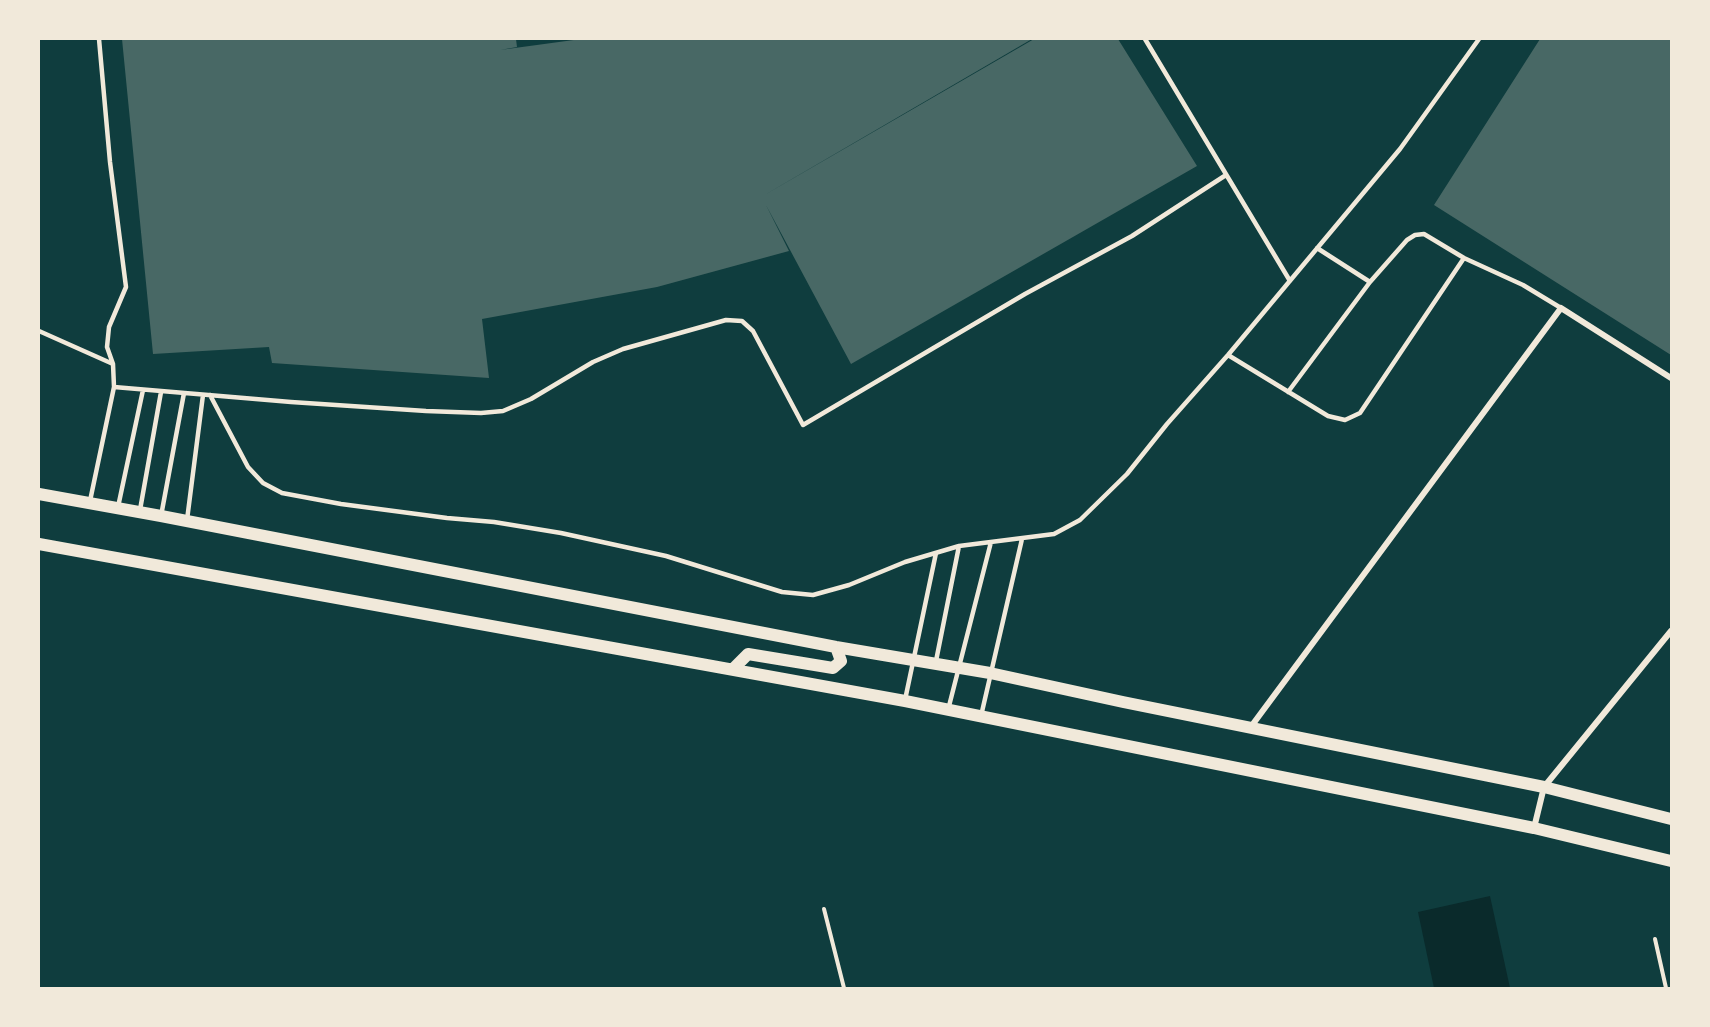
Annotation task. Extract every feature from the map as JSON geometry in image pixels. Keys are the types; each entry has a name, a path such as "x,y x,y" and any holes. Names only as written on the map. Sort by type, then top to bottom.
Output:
{"main road":[{"path":"39,494 187,520 836,647 990,672 1250,728 1544,787 1671,819"},
{"path":"39,544 734,668 905,701 1533,828 1671,861"},
{"path":"734,668 748,654 833,668 841,661 836,647"}],"street":[{"path":"1250,728 1561,308 1671,378"},
{"path":"1533,828 1544,787 1671,631"}],"lane":[{"path":"90,503 114,387 113,364 108,347 109,327 126,286 110,162 99,39"},
{"path":"1145,39 1290,281"},
{"path":"210,395 248,467 263,483 282,493 341,504 494,522 561,533 666,556 782,592 813,595 849,585 905,562 959,546 1054,534 1080,520 1127,474 1400,148 1479,39"},
{"path":"114,387 437,411 481,413 503,411 531,399 593,362 623,348 726,320 742,321 753,331 803,425 1024,294 1132,236 1226,176"},
{"path":"1288,392 1370,282 1407,240 1415,235 1424,234 1464,258 1523,285 1561,308"},
{"path":"1317,248 1370,282"},
{"path":"1228,355 1328,416 1345,420 1360,413 1464,258"},
{"path":"39,331 113,364"},
{"path":"118,508 143,390"},
{"path":"139,512 161,392"},
{"path":"161,516 184,393"},
{"path":"187,520 203,395"},
{"path":"981,716 1022,539"},
{"path":"948,710 991,542"},
{"path":"936,662 959,546"},
{"path":"905,701 936,553"}],"path":[{"path":"824,909 844,988"},
{"path":"1655,939 1666,988"}],"water":[{"path":"1490,896 1510,988 1434,988 1418,912"}],"building":[{"path":"122,39 516,39 517,47 500,50 581,39 1032,39 761,197 1034,39 1118,39 1197,166 851,364 766,205 789,251 657,287 482,319 489,378 272,363 269,347 153,354"},
{"path":"1540,39 1671,39 1671,355 1434,205"}]}
